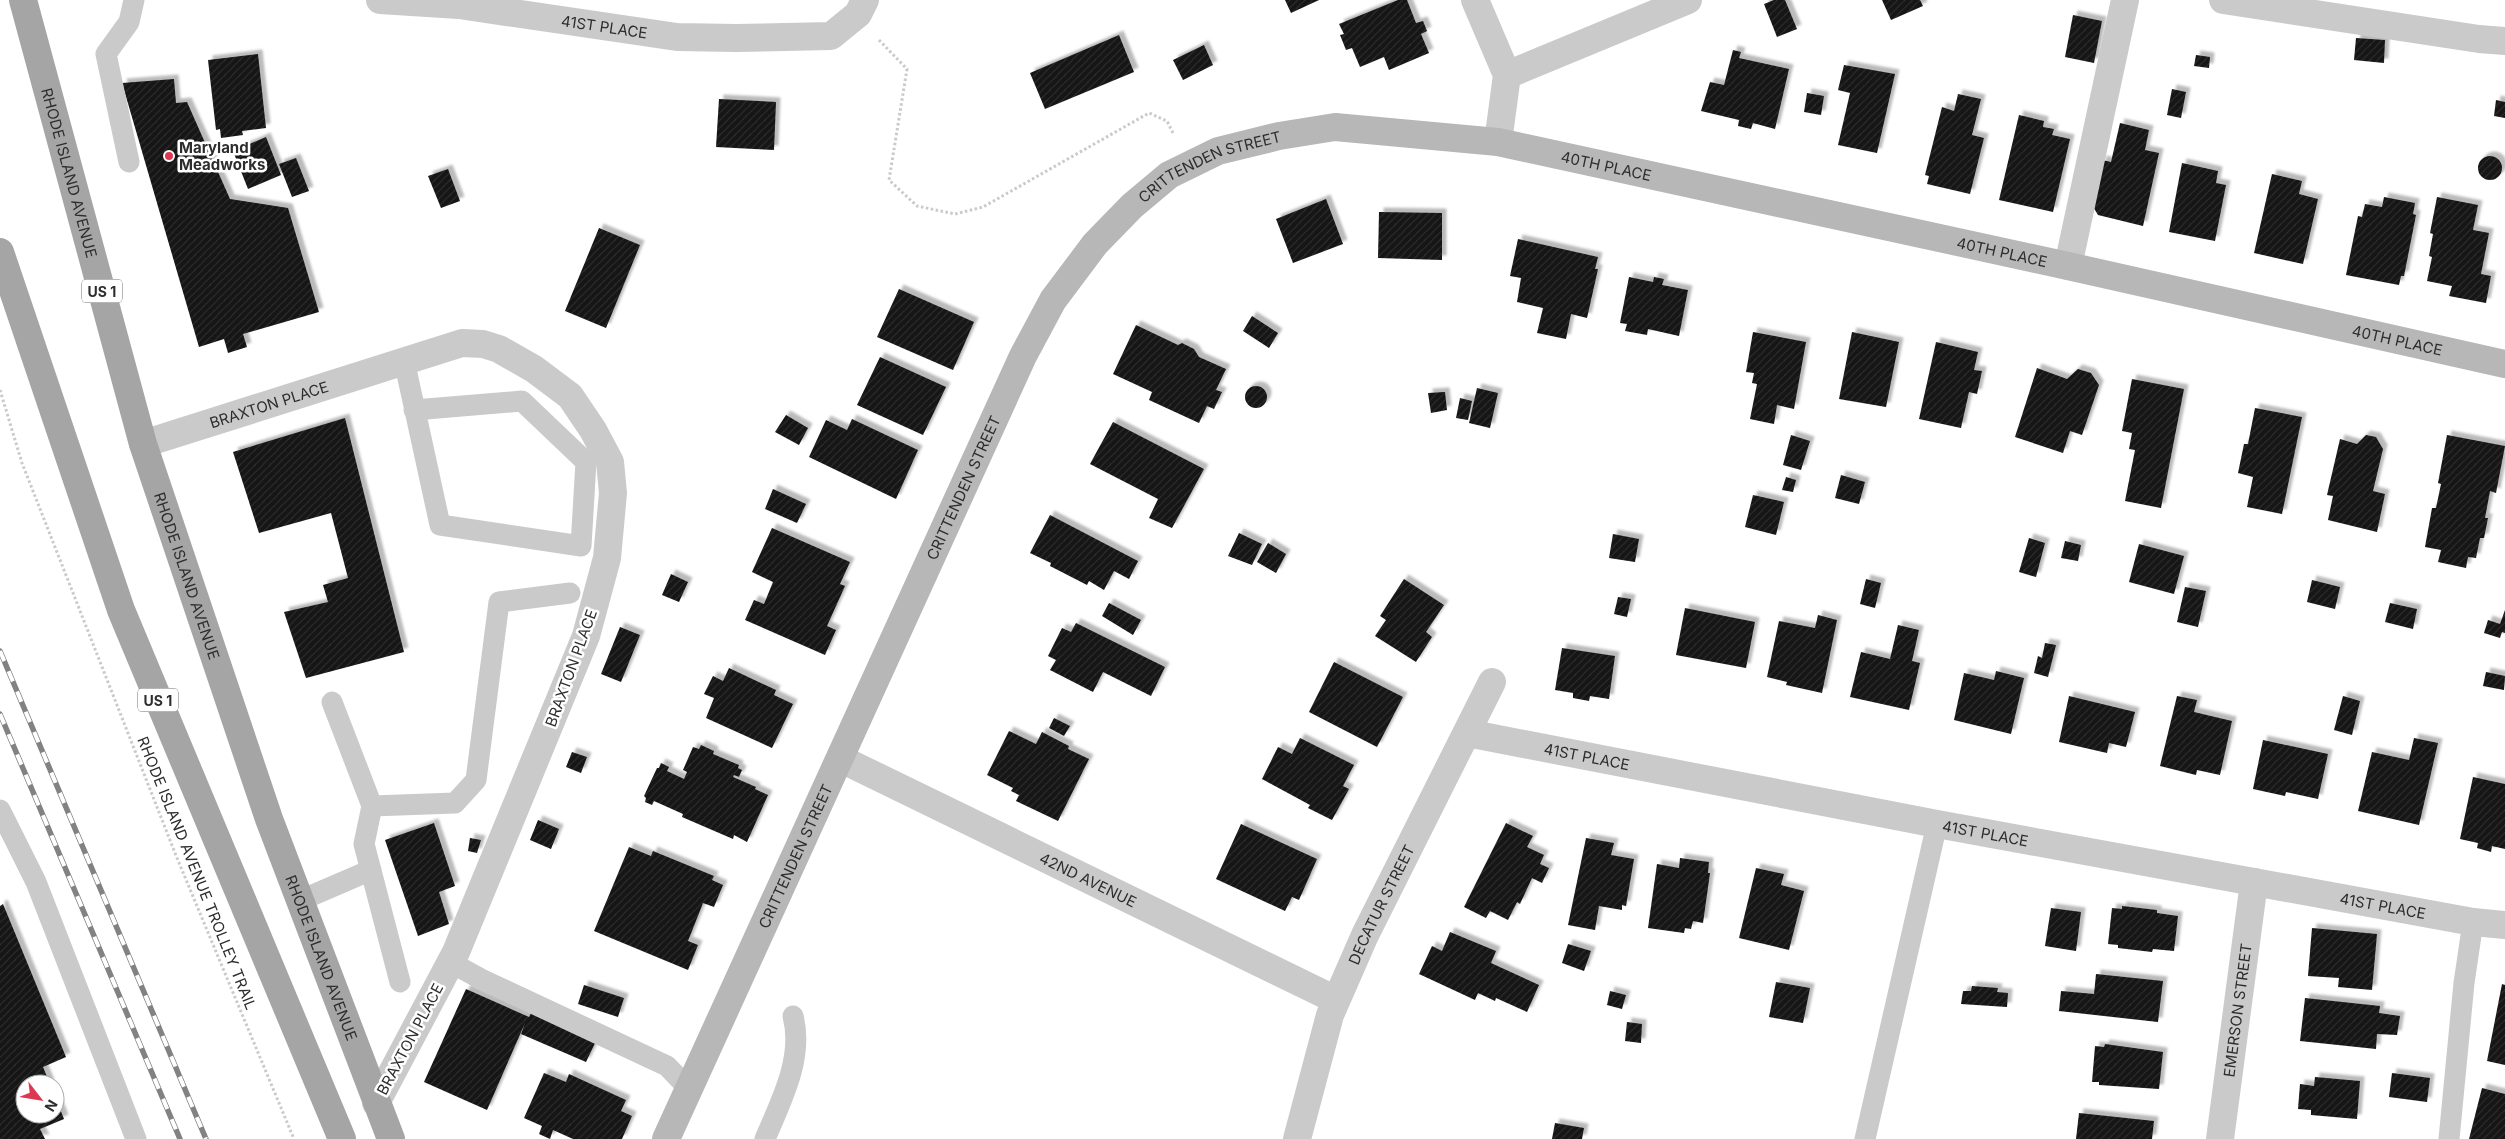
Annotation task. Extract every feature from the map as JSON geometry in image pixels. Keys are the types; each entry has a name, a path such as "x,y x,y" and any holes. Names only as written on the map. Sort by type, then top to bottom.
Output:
{"main road":[{"name":"RHODE ISLAND AVENUE","path":"24,0 143,444 269,819 391,1139"},
{"name":"US 1","path":"0,252 121,610 342,1139"}],"street":[{"name":"41ST PLACE","path":"380,0 459,5 677,37 831,36 862,7"},
{"path":"1475,0 1507,75 1498,142"},
{"path":"1507,75 1688,0"},
{"path":"2068,266 2125,0"},
{"path":"2223,0 2479,39 2505,40"},
{"name":"CRITTENDEN STREET","path":"666,1139 841,759 1019,365 1053,300 1094,244 1132,206 1169,175 1218,151 1279,136 1334,127 1498,142"},
{"name":"40TH PLACE","path":"1498,142 2068,266 2505,364"},
{"name":"BRAXTON PLACE","path":"143,444 404,360 462,343 469,343 500,349 534,368 570,396 593,430 610,462 613,493 607,558 586,636 450,962 376,1103"},
{"name":"DECATUR STREET","path":"1297,1139 1330,1015 1336,1000 1365,935 1492,682"},
{"name":"41ST PLACE","path":"1467,734 1937,824 2473,922 2505,925"},
{"name":"42ND AVENUE","path":"841,759 1336,1000"},
{"name":"EMERSON STREET","path":"2220,1139 2254,882"}],"lane":[{"path":"129,162 106,54 129,22 134,0"},
{"path":"404,360 414,410 440,525 581,546 586,462 522,401 414,410"},
{"path":"372,806 454,803 476,780 499,602 570,593"},
{"path":"332,702 372,806 364,844 400,982"},
{"path":"0,810 36,882 136,1139"},
{"path":"1865,1139 1937,824"},
{"path":"299,901 371,870"},
{"path":"2449,1139 2464,983 2473,922"},
{"path":"450,962 481,979 667,1066 689,1089"},
{"path":"765,1139 784,1096 793,1063 796,1029 793,1016"}],"path":[{"path":"862,7 907,69 889,180 917,206 956,214 983,207 1150,113 1168,121 1188,166"},
{"name":"RHODE ISLAND AVENUE TROLLEY TRAIL","path":"0,390 22,463 40,509 177,858 294,1139"}],"building":[{"path":"1285,0 1319,0 1291,13"},
{"path":"1398,0 1407,0 1416,23 1423,21 1427,31 1421,34 1429,53 1389,70 1384,57 1360,67 1352,48 1346,50 1340,35 1344,34 1339,24"},
{"path":"1774,0 1785,0 1797,29 1777,37 1764,4"},
{"path":"1882,0 1920,0 1923,6 1891,20"},
{"path":"2073,15 2102,21 2094,63 2065,57"},
{"path":"1119,35 1134,72 1045,109 1030,73"},
{"path":"2356,38 2385,40 2384,63 2354,60"},
{"path":"1204,45 1213,65 1183,80 1173,60"},
{"path":"1733,50 1741,52 1739,58 1789,69 1775,129 1753,123 1751,129 1738,126 1739,120 1701,111 1710,82 1724,85"},
{"path":"258,54 266,128 242,131 243,135 221,138 220,129 216,130 208,60"},
{"path":"2196,55 2210,57 2209,68 2194,66"},
{"path":"1844,65 1895,74 1877,153 1838,145 1850,93 1838,90"},
{"path":"174,79 176,103 187,102 230,199 288,208 319,312 243,334 247,347 228,353 224,339 199,347 122,83"},
{"path":"2172,89 2186,92 2181,118 2167,115"},
{"path":"1807,93 1824,96 1821,115 1804,112"},
{"path":"1958,94 1981,99 1972,135 1984,138 1970,194 1927,184 1929,176 1925,175 1942,107 1954,111"},
{"path":"719,99 776,102 774,150 716,147"},
{"path":"2496,100 2505,102 2505,118 2494,116"},
{"path":"2019,115 2044,121 2043,127 2054,129 2052,135 2070,139 2053,212 1999,200"},
{"path":"2120,123 2149,130 2145,150 2159,153 2143,226 2098,215 2092,205 2102,160 2111,162"},
{"path":"266,137 281,175 248,189 233,151"},
{"path":"2490,156 2495,157 2501,163 2501,173 2495,179 2490,180 2485,179 2479,173 2478,168 2479,163 2485,157"},
{"path":"296,158 309,191 292,197 279,164"},
{"path":"2182,163 2218,171 2216,183 2226,185 2215,241 2169,232"},
{"path":"448,169 460,201 441,208 428,176"},
{"path":"2272,174 2302,181 2299,194 2318,199 2303,264 2254,253"},
{"path":"2384,197 2415,203 2413,214 2416,215 2404,276 2401,276 2399,285 2346,275 2358,216 2362,217 2365,204 2382,207"},
{"path":"2437,197 2478,205 2473,230 2489,233 2481,274 2491,276 2486,303 2449,296 2452,286 2427,281 2432,257 2429,256 2433,234 2430,233"},
{"path":"1326,199 1343,244 1293,263 1276,219"},
{"path":"1379,212 1442,213 1442,260 1378,258"},
{"path":"599,228 640,245 606,328 565,311"},
{"path":"1518,239 1598,257 1595,269 1598,269 1587,318 1571,314 1566,339 1537,333 1543,308 1517,302 1521,278 1510,276"},
{"path":"1629,277 1653,282 1654,277 1664,279 1662,285 1688,290 1679,336 1648,329 1647,335 1625,331 1627,324 1620,323"},
{"path":"899,289 974,322 953,370 877,337"},
{"path":"1252,316 1278,333 1269,348 1243,331"},
{"path":"1136,325 1178,345 1182,343 1194,349 1199,357 1226,369 1216,390 1222,392 1214,409 1207,406 1199,423 1149,400 1152,392 1113,374"},
{"path":"1753,332 1806,342 1794,409 1777,405 1774,424 1750,419 1757,384 1752,383 1754,373 1746,372"},
{"path":"1852,332 1899,342 1886,407 1839,399"},
{"path":"1936,342 1978,352 1974,370 1982,371 1977,394 1969,392 1961,428 1919,419"},
{"path":"880,357 946,387 923,435 857,405"},
{"path":"2037,368 2067,379 2078,369 2091,373 2099,385 2082,435 2070,431 2063,453 2015,437"},
{"path":"2132,379 2184,389 2161,508 2125,501 2135,450 2129,449 2132,433 2122,431"},
{"path":"1256,386 1264,389 1267,397 1264,405 1256,408 1248,405 1245,397 1248,389"},
{"path":"1477,388 1498,393 1490,428 1469,423"},
{"path":"1445,392 1447,410 1431,413 1428,393"},
{"path":"1460,398 1472,401 1468,420 1456,418"},
{"path":"2255,408 2302,417 2282,514 2247,507 2253,477 2238,473 2244,444 2248,444"},
{"path":"786,415 808,428 799,445 775,432"},
{"path":"345,418 404,652 306,678 284,612 328,602 323,585 348,578 331,513 259,533 233,452"},
{"path":"852,419 918,450 896,499 809,457 826,420 847,430"},
{"path":"1113,422 1204,469 1172,528 1149,518 1158,499 1090,464"},
{"path":"1791,435 1810,441 1801,470 1783,465"},
{"path":"2366,435 2376,437 2383,449 2373,491 2385,494 2377,532 2328,520 2333,496 2327,495 2340,439 2357,444"},
{"path":"2447,435 2505,446 2496,493 2490,491 2485,518 2488,518 2484,538 2480,538 2476,558 2468,557 2466,568 2438,562 2441,550 2425,547 2432,508 2436,508 2441,484 2438,483"},
{"path":"1841,475 1865,482 1859,504 1835,498"},
{"path":"1786,477 1796,480 1793,492 1782,490"},
{"path":"773,489 806,504 797,523 765,509"},
{"path":"1753,495 1784,502 1776,535 1745,527"},
{"path":"1050,515 1138,561 1129,579 1114,571 1104,590 1089,581 1087,585 1050,566 1051,563 1030,553"},
{"path":"772,528 850,562 840,584 845,586 827,626 836,630 825,655 745,620 754,600 764,604 773,582 752,572"},
{"path":"1239,533 1262,544 1252,565 1228,556"},
{"path":"1613,534 1639,539 1635,562 1609,558"},
{"path":"2029,538 2045,543 2036,577 2019,572"},
{"path":"2065,541 2081,545 2078,561 2061,558"},
{"path":"1268,543 1286,554 1276,573 1257,562"},
{"path":"2139,544 2184,556 2174,594 2129,582"},
{"path":"671,574 688,582 679,602 662,595"},
{"path":"1404,579 1444,605 1426,632 1432,637 1416,662 1375,636 1386,620 1380,616"},
{"path":"1866,579 1881,583 1875,608 1860,604"},
{"path":"2312,580 2340,587 2335,609 2307,602"},
{"path":"2185,587 2206,591 2198,627 2177,622"},
{"path":"1618,597 1631,599 1627,617 1614,614"},
{"path":"1109,603 1141,620 1133,635 1102,616"},
{"path":"2390,603 2417,609 2413,629 2385,622"},
{"path":"1685,608 1755,622 1746,668 1676,655"},
{"path":"2505,610 2505,633 2502,632 2500,638 2484,633 2488,620 2500,624"},
{"path":"1818,615 1837,620 1822,693 1786,685 1787,682 1767,677 1779,621 1815,628"},
{"path":"1076,623 1165,667 1151,696 1103,672 1093,692 1050,670 1056,660 1048,656 1062,628 1071,632"},
{"path":"1898,625 1919,630 1912,661 1920,663 1909,710 1850,697 1861,652 1890,659"},
{"path":"620,627 640,635 621,682 601,674"},
{"path":"2045,643 2056,645 2048,677 2034,673 2038,656 2042,658"},
{"path":"1562,648 1615,656 1609,699 1590,696 1589,701 1573,698 1573,693 1555,690"},
{"path":"1334,662 1403,697 1377,747 1309,712"},
{"path":"729,668 776,690 774,695 793,704 772,748 706,718 714,698 704,694 713,676 723,681"},
{"path":"1996,671 2024,678 2011,734 1954,720 1964,673 1994,680"},
{"path":"2486,672 2505,676 2504,690 2483,686"},
{"path":"2069,696 2135,712 2126,747 2109,743 2107,753 2059,742"},
{"path":"2177,696 2197,700 2194,712 2232,721 2220,775 2197,770 2196,775 2160,766"},
{"path":"2343,696 2360,701 2352,735 2334,730"},
{"path":"1054,718 1070,726 1064,736 1049,728"},
{"path":"1009,731 1036,744 1042,732 1069,746 1068,749 1089,759 1058,821 1016,801 1019,795 1011,791 1013,788 987,775"},
{"path":"1300,738 1354,765 1343,786 1349,789 1332,820 1308,808 1310,805 1262,779 1278,747 1292,754"},
{"path":"2414,738 2438,743 2419,825 2358,811 2372,752 2409,760"},
{"path":"2263,740 2328,754 2318,799 2286,792 2285,796 2253,789"},
{"path":"701,745 714,751 713,754 739,765 738,768 742,770 739,777 734,775 733,777 756,787 755,789 768,795 747,842 734,835 733,839 682,817 683,814 654,801 652,805 645,802 646,798 644,796 661,763 669,767 667,771 684,779 687,772 683,770 693,747 699,749"},
{"path":"572,752 587,757 581,773 566,767"},
{"path":"2473,777 2505,784 2505,849 2492,846 2491,852 2477,848 2478,843 2460,839"},
{"path":"538,820 559,829 551,849 530,840"},
{"path":"434,823 455,886 439,892 449,924 418,936 385,840"},
{"path":"1506,823 1533,836 1527,847 1544,855 1540,864 1549,868 1542,883 1532,878 1520,904 1517,902 1508,920 1490,911 1486,918 1464,907"},
{"path":"1241,824 1317,859 1299,900 1292,897 1285,911 1216,879"},
{"path":"470,838 481,840 477,853 468,851"},
{"path":"1586,838 1614,843 1611,855 1634,859 1626,906 1622,905 1622,910 1599,906 1595,930 1568,925"},
{"path":"629,847 651,856 653,851 714,876 712,880 723,885 714,907 703,903 688,941 698,945 688,970 594,931"},
{"path":"1680,858 1709,862 1708,873 1710,873 1703,923 1693,921 1691,929 1685,928 1684,933 1648,928 1657,864 1679,868"},
{"path":"1756,868 1784,874 1781,885 1804,891 1789,950 1739,938"},
{"path":"3,904 66,1057 43,1067 46,1074 15,1074 15,1124 52,1124 40,1129 45,1139 0,1139 0,906"},
{"path":"2122,906 2157,910 2157,913 2178,916 2174,951 2153,949 2152,952 2118,948 2118,945 2108,944 2112,908 2122,909"},
{"path":"2051,908 2081,912 2076,951 2045,946"},
{"path":"2312,928 2377,934 2372,990 2338,987 2339,978 2308,976"},
{"path":"1450,932 1496,951 1491,963 1539,985 1527,1012 1496,998 1495,1001 1478,993 1475,1000 1419,974 1432,946 1442,951"},
{"path":"1568,944 1591,951 1584,971 1562,963"},
{"path":"2096,974 2163,981 2158,1022 2059,1011 2061,991 2094,994"},
{"path":"1776,982 1810,988 1803,1023 1769,1017"},
{"path":"2502,984 2505,985 2505,1065 2487,1061"},
{"path":"584,985 624,998 618,1017 578,1004"},
{"path":"1972,986 1998,988 1997,992 2008,993 2007,1007 1961,1004 1963,991 1971,991"},
{"path":"466,989 529,1017 531,1013 596,1041 586,1062 521,1034 525,1023 487,1110 424,1082"},
{"path":"1610,991 1626,995 1622,1009 1607,1005"},
{"path":"2305,998 2380,1006 2379,1013 2400,1016 2397,1035 2377,1034 2376,1049 2300,1041"},
{"path":"1627,1022 1642,1024 1641,1043 1625,1041"},
{"path":"2105,1044 2163,1052 2159,1089 2099,1085 2099,1082 2092,1082 2095,1046 2104,1047"},
{"path":"544,1073 566,1082 569,1074 626,1100 621,1111 632,1116 622,1139 573,1139 553,1130 550,1139 539,1134 542,1126 524,1118"},
{"path":"2392,1073 2430,1078 2427,1102 2389,1097"},
{"path":"2315,1077 2360,1081 2357,1119 2311,1115 2311,1110 2298,1109 2300,1084 2314,1086"},
{"path":"2482,1088 2505,1094 2505,1139 2469,1139"},
{"path":"2079,1113 2154,1121 2152,1139 2076,1139"},
{"path":"1555,1123 1584,1128 1582,1139 1552,1139"}],"railway":[{"path":"0,651 206,1139"},
{"path":"0,714 180,1139"}],"place":[{"name":"Maryland Meadworks","path":"169,156"}]}
